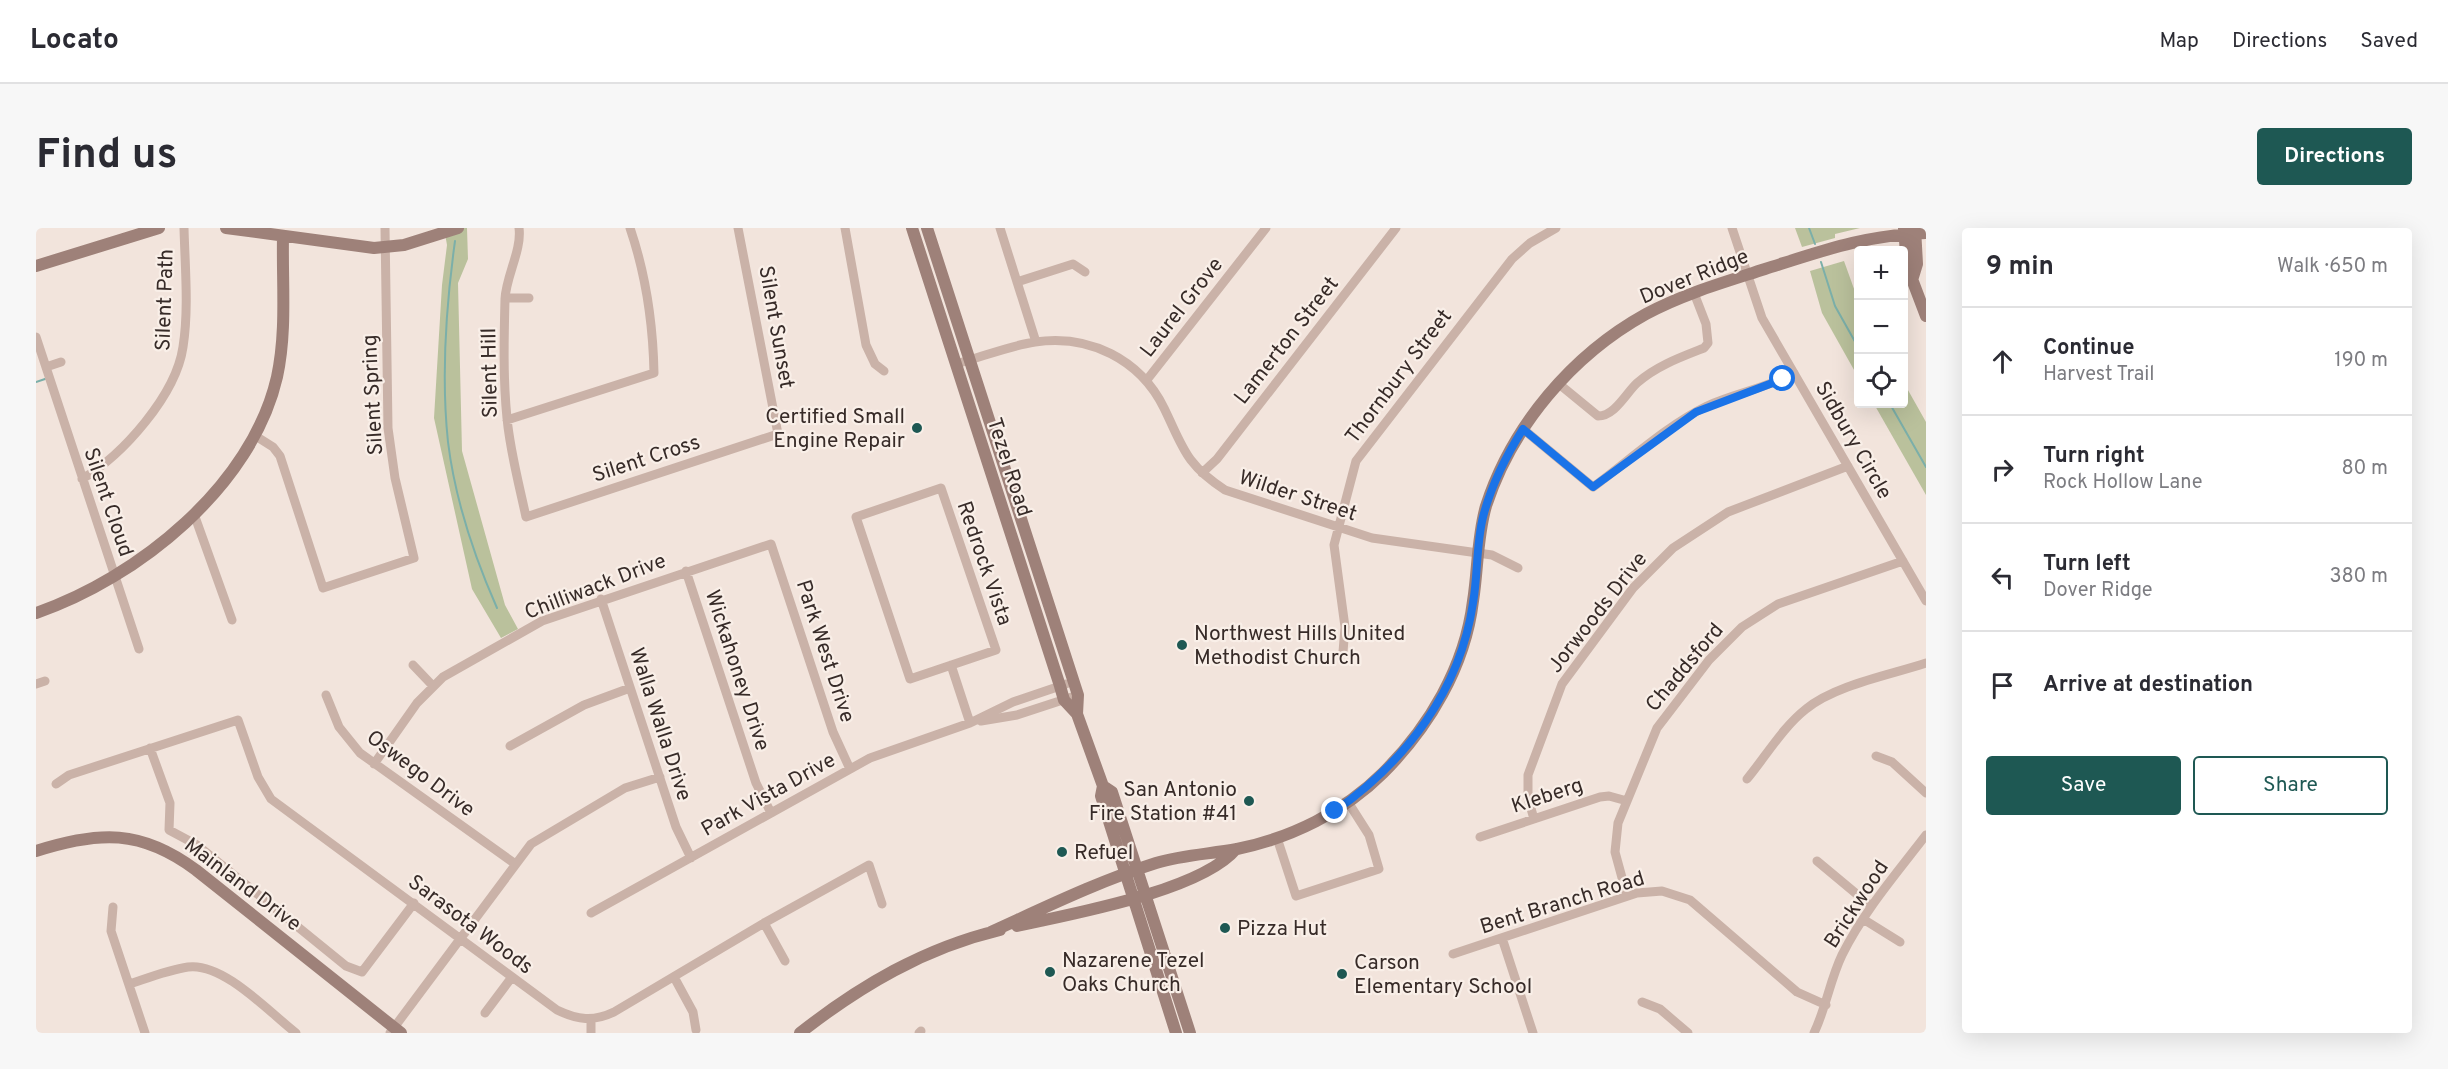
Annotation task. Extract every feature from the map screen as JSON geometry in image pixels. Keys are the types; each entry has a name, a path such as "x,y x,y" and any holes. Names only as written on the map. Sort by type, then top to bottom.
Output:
{"main road":[{"path":"36,266 159,228"},
{"path":"226,228 260,230 283,236 358,246 387,247 458,228"},
{"name":"Tezel Road","path":"912,228 1060,686 1065,700 1077,714 1103,786 1101,796 1132,871 1190,1033"},
{"name":"Tezel Road","path":"927,228 1074,681 1078,695 1077,714"},
{"path":"1913,232 1907,266 1926,316"},
{"name":"Dover Ridge","path":"1132,871 1184,855 1236,849 1277,838 1303,827 1348,801 1382,774 1411,743 1439,701 1454,671 1467,632 1487,504 1500,471 1523,429 1559,384 1586,356 1615,334 1646,315 1694,293 1861,239 1913,232"},
{"path":"36,613 80,596 116,577 155,550 194,514 216,489 254,435 270,401 281,355 283,236"},
{"name":"Mainland Drive","path":"36,851 77,838 107,835 135,839 164,849 196,870 395,1031"},
{"name":"Dover Ridge","path":"1140,896 1200,874 1226,860 1236,849"},
{"path":"800,1033 861,987 893,969 992,932 1086,888 1132,871"},
{"path":"992,932 1093,910 1140,896"},
{"name":"Tezel Road","path":"1140,896 1176,1033"}],"street":[{"name":"Silent Path","path":"82,479 113,456 142,425 169,387 181,358 184,336 184,228"},
{"name":"Silent Spring","path":"254,435 273,447 280,456 323,588 414,558 395,478 388,428 385,228"},
{"name":"Silent Hill","path":"519,228 519,239 510,266 505,298 507,420 526,517"},
{"path":"507,420 654,373 653,338 646,285 630,228"},
{"name":"Silent Sunset","path":"738,228 778,434"},
{"path":"845,228 869,356 884,371"},
{"path":"1000,228 1036,342"},
{"name":"Laurel Grove","path":"1146,381 1266,228"},
{"name":"Lamerton Street","path":"1203,472 1217,459 1396,228"},
{"name":"Thornbury Street","path":"1343,652 1345,627 1334,559 1337,527 1350,477 1361,453 1512,259 1530,243 1556,228"},
{"name":"Sidbury Circle","path":"1731,228 1758,309 1926,601"},
{"path":"1017,282 1073,264 1085,272"},
{"path":"1559,384 1598,416 1607,414 1638,382 1670,362 1704,348 1708,343 1706,324 1694,293"},
{"path":"505,298 529,298"},
{"name":"Silent Cloud","path":"36,338 139,649"},
{"name":"Wilder Street","path":"956,364 1036,342 1072,341 1095,346 1128,363 1146,381 1159,399 1184,453 1203,472 1235,495 1372,538 1503,559 1518,568"},
{"path":"46,367 61,362"},
{"path":"1523,429 1593,487 1696,412 1723,400 1771,385 1794,373"},
{"name":"Silent Cross","path":"526,517 778,434"},
{"name":"Jorwoods Drive","path":"1534,819 1528,798 1528,775 1562,684 1633,588 1673,548 1728,512 1848,466"},
{"name":"Redrock Vista","path":"941,488 996,650 951,665 910,679 856,517 941,488"},
{"path":"194,514 203,533 232,620"},
{"name":"Chilliwack Drive","path":"374,764 433,686 453,671 542,621 601,599 771,544"},
{"name":"Park West Drive","path":"771,544 833,732 850,769"},
{"name":"Chaddsford","path":"1628,896 1615,852 1616,831 1657,728 1709,660 1742,627 1778,604 1798,595 1903,561"},
{"name":"Wickahoney Drive","path":"686,571 756,783 771,813"},
{"name":"Walla Walla Drive","path":"601,599 680,837 691,858"},
{"path":"1748,779 1798,716 1813,704 1830,694 1926,663"},
{"path":"413,665 433,686"},
{"path":"951,665 970,723"},
{"name":"Park Vista Drive","path":"591,913 882,753 970,723 1012,702 1074,681"},
{"path":"510,746 584,705 630,688"},
{"name":"Oswego Drive","path":"326,695 333,717 345,737 374,764 514,863"},
{"name":"Park Vista Drive","path":"970,723 1017,715 1078,695"},
{"name":"Sarasota Woods","path":"56,784 69,775 238,720 258,777 271,800 557,1010 571,1016 591,1019"},
{"path":"150,748 170,803 169,830 197,845 346,966 362,972 414,903"},
{"path":"1876,756 1892,762 1926,793"},
{"path":"395,1031 514,863 531,844 625,788 660,777"},
{"name":"Kleberg","path":"1480,837 1600,797 1609,796 1627,801"},
{"path":"1277,838 1296,896 1379,869 1369,836 1348,801"},
{"name":"Brickwood","path":"1814,1033 1826,1005 1840,959 1871,906 1926,835"},
{"path":"1817,861 1871,906"},
{"path":"591,1033 591,1019 614,1012 764,923 869,865 882,904"},
{"name":"Bent Branch Road","path":"1453,954 1628,896 1662,891 1690,900 1797,992 1826,1005"},
{"path":"114,907 111,931 145,1033"},
{"path":"1863,919 1900,942"},
{"path":"764,923 785,961"},
{"path":"1502,938 1533,1033"},
{"path":"130,984 188,967 207,968 228,978 296,1033"},
{"path":"485,1012 512,977"},
{"path":"674,977 693,1012 696,1030"},
{"path":"1642,1002 1660,1009 1688,1033"}],"green space":[{"path":"444,228 467,228 468,259 458,283 462,451 505,605 518,629 501,638 472,589 434,418 442,285 447,245"},
{"path":"1795,228 1860,228 1835,234 1835,238 1802,247"},
{"path":"1844,261 1854,289 1854,370 1822,313 1810,271"},
{"path":"1908,390 1926,422 1926,495 1876,408 1908,408"}],"waterway":[{"path":"1809,228 1815,244"},
{"path":"455,241 446,341 445,392 448,442 455,485 466,527 497,608"},
{"path":"1821,262 1835,306 1854,340"},
{"path":"36,382 45,379"},
{"path":"1892,408 1926,467"}],"place":[{"name":"Certified Small Engine Repair","path":"917,428"},
{"name":"Northwest Hills United Methodist Church","path":"1182,645"},
{"name":"San Antonio Fire Station #41","path":"1249,801"},
{"name":"Refuel","path":"1062,852"},
{"name":"Pizza Hut","path":"1225,928"},
{"name":"Nazarene Tezel Oaks Church","path":"1050,972"},
{"name":"Carson Elementary School","path":"1342,974"}],"route":[{"path":"1335,811 1382,774 1411,743 1439,701 1454,671 1467,632 1473,604 1478,554 1487,504 1500,471 1523,429 1593,487 1696,412 1709,405 1783,379"}]}
